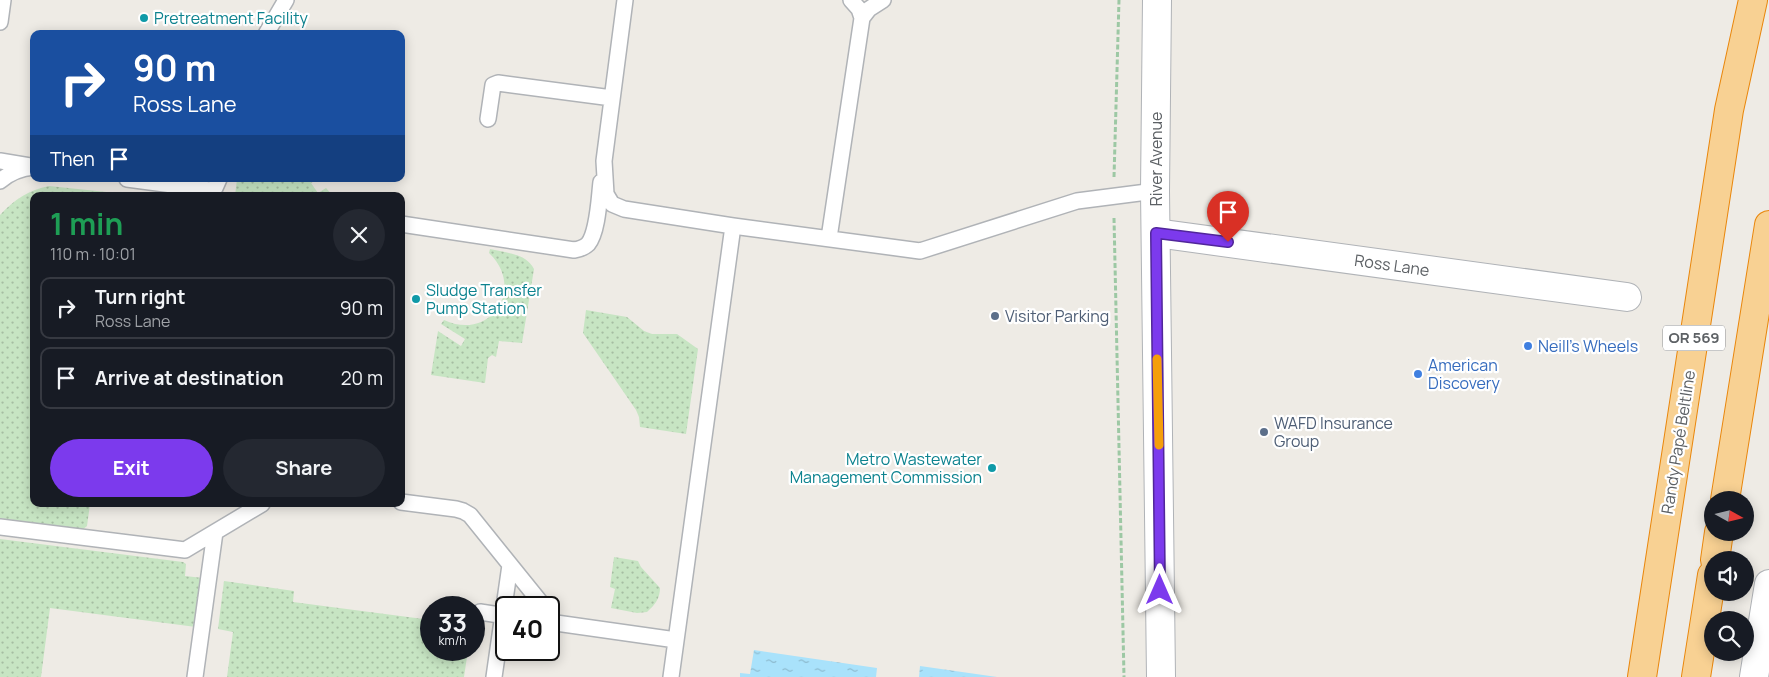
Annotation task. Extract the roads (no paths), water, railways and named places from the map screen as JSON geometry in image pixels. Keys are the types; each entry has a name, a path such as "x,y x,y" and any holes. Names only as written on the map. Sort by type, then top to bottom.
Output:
{"highway":[{"name":"Randy Papé Beltline","path":"1642,677 1729,110 1752,0"},
{"name":"OR 569","path":"1726,491 1769,224"},
{"path":"1696,677 1708,601"}],"street":[{"name":"River Avenue","path":"1157,0 1155,191 1161,677"},
{"name":"Ross Lane","path":"1156,233 1627,297"},
{"path":"1754,677 1769,584"}],"lane":[{"path":"0,22 3,0"},
{"path":"268,30 286,0"},
{"path":"405,225 574,250 588,244 594,232 596,219 625,0"},
{"path":"853,0 868,2 881,0"},
{"path":"830,238 862,18 853,0"},
{"path":"862,18 869,9 881,0"},
{"path":"488,120 493,85 498,83 612,98"},
{"path":"0,161 30,165"},
{"path":"604,161 606,194 612,204 624,209 732,226 920,250 1077,201 1155,191"},
{"path":"0,180 16,171 30,167"},
{"path":"150,182 210,190 215,188 218,182"},
{"path":"596,219 603,213 624,209"},
{"path":"671,677 732,226"},
{"path":"405,503 463,511 470,515 535,596"},
{"path":"0,527 185,550 257,507"},
{"path":"195,677 215,532"},
{"path":"507,596 510,565"},
{"path":"560,620 676,640"},
{"path":"494,677 497,661"}],"water":[{"path":"754,650 877,668 876,677 740,677 740,673 750,674"},
{"path":"920,666 997,677 919,677"}],"place":[{"name":"Pretreatment Facility","path":"144,18"},
{"name":"Sludge Transfer Pump Station","path":"416,299"},
{"name":"Visitor Parking","path":"995,316"},
{"name":"Neill's Wheels","path":"1528,346"},
{"name":"American Discovery","path":"1418,374"},
{"name":"WAFD Insurance Group","path":"1264,432"},
{"name":"Metro Wastewater Management Commission","path":"992,468"}]}
